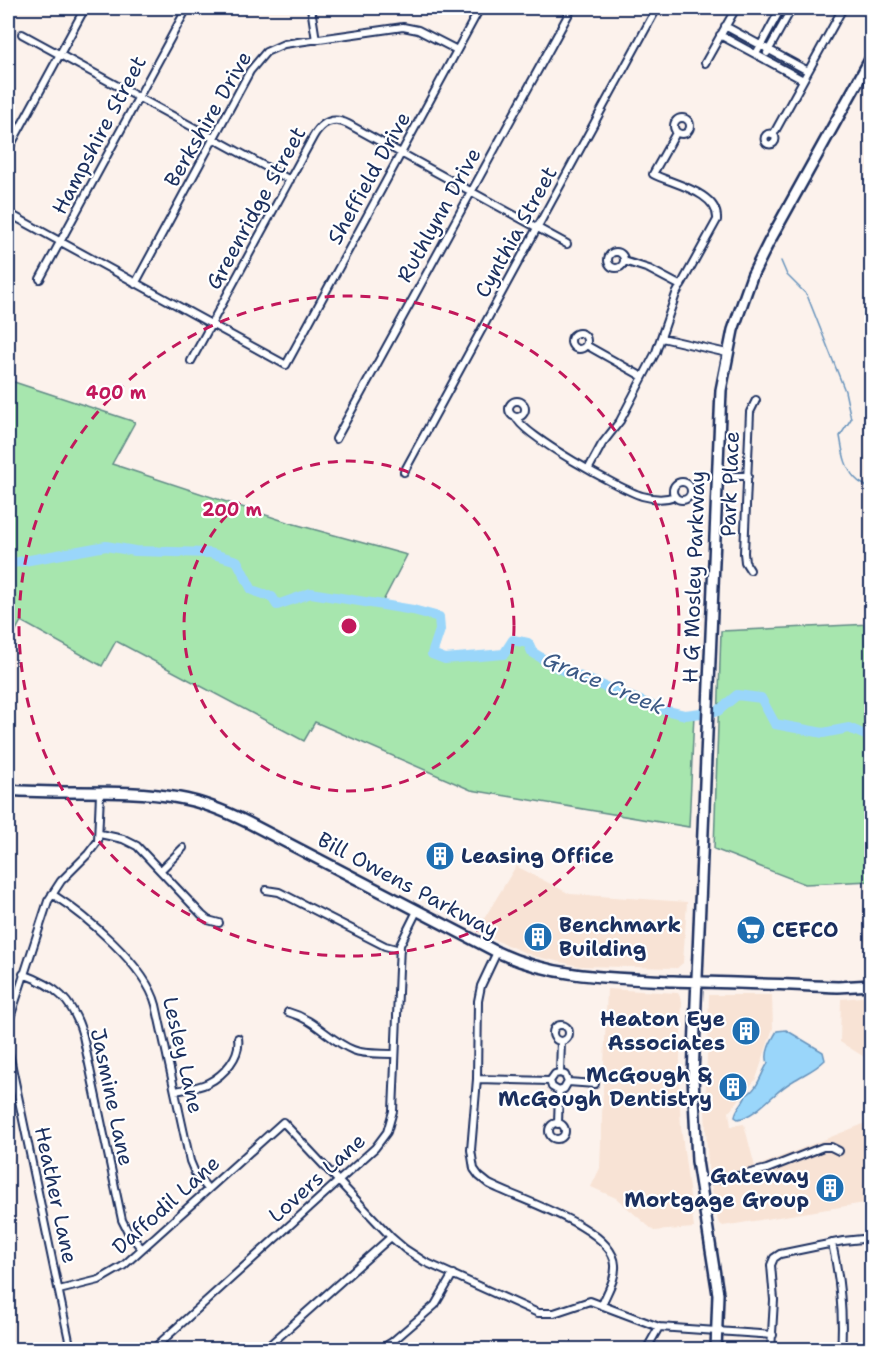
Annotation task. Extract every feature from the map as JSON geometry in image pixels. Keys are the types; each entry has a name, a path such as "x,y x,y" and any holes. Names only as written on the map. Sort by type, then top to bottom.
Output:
{"main road":[{"name":"H G Mosley Parkway","path":"716,1350 717,1284 699,1181 694,1133 693,1085 720,399 727,353 742,303 763,253 872,56"},
{"name":"Bill Owens Parkway","path":"8,790 176,797 223,811 249,822 497,952 532,966 572,975 696,982 838,987 872,985"}],"street":[{"path":"8,150 84,8"},
{"name":"Hampshire Street","path":"40,279 188,8"},
{"path":"312,8 316,40"},
{"name":"Sheffield Drive","path":"211,325 286,365 480,8"},
{"name":"Ruthlynn Drive","path":"336,439 572,8"},
{"name":"Cynthia Street","path":"404,472 657,8"},
{"path":"705,63 736,8"},
{"path":"756,54 782,8"},
{"path":"764,59 792,8"},
{"path":"773,135 843,8"},
{"path":"725,26 808,71"},
{"name":"Berkshire Drive","path":"135,284 250,71 266,52 284,44 406,27 418,30 457,50"},
{"path":"22,34 290,180"},
{"path":"720,35 803,80"},
{"name":"Greenridge Street","path":"191,361 316,132 321,125 330,121 343,122 567,244"},
{"path":"588,468 602,444 618,424 643,377 662,338 671,305 718,217 716,208 710,202 686,187 653,174 676,133"},
{"path":"8,213 211,325"},
{"path":"624,261 655,272 681,286"},
{"path":"662,338 727,353"},
{"path":"586,345 643,377"},
{"name":"Park Place","path":"750,570 744,556 750,409 756,400"},
{"path":"516,417 520,425 538,440 625,489 641,496 665,498 675,496"},
{"path":"716,476 748,476"},
{"path":"8,1024 40,921 52,894 61,881 93,849 100,834 100,793"},
{"path":"100,834 118,837 134,844 202,915 208,920 219,923"},
{"path":"161,870 183,848"},
{"path":"266,890 279,892 385,946 400,950"},
{"name":"Lesley Lane","path":"52,894 95,926 147,982 154,995 191,1165 208,1189"},
{"name":"Lovers Lane","path":"152,1350 375,1148 390,1127 393,1111 400,950 402,940 417,911"},
{"path":"497,952 478,997 477,1079 471,1150 474,1169 489,1185 562,1217 598,1236 606,1244 613,1255 615,1268 602,1305"},
{"name":"Jasmine Lane","path":"23,974 54,988 70,1005 78,1020 122,1220 128,1232 142,1249"},
{"path":"288,1012 310,1020 338,1042 354,1050 395,1054"},
{"path":"175,1091 203,1085 216,1077 237,1054 238,1038"},
{"path":"560,1073 561,1041"},
{"name":"Heather Lane","path":"8,1048 71,1350"},
{"path":"550,1082 555,1074 560,1073 567,1077 568,1082 564,1089 559,1091"},
{"path":"477,1079 550,1082"},
{"path":"550,1082 554,1089 559,1091"},
{"path":"568,1082 595,1084"},
{"path":"558,1124 559,1091"},
{"path":"8,1097 17,1095"},
{"name":"Daffodil Lane","path":"59,1290 90,1283 123,1266 282,1122 338,1181"},
{"path":"699,1181 738,1176 767,1169 824,1147 839,1150"},
{"path":"338,1181 391,1237 420,1259 538,1313 554,1313 587,1302 602,1305 658,1327 773,1335"},
{"path":"264,1350 391,1237"},
{"path":"771,1350 774,1300 771,1265 774,1258 780,1254 832,1243 872,1239"},
{"path":"832,1243 840,1284 843,1316 841,1350"},
{"path":"379,1350 392,1342 435,1305 453,1274"},
{"path":"646,1350 658,1327"}],"shaded area":[{"path":"516,866 570,894 687,902 683,963 677,968 579,966 533,956 476,932"},
{"path":"607,989 678,993 682,1001 679,1091 681,1127 694,1228 654,1231 616,1198 591,1187 600,1168"},
{"path":"709,995 772,995 773,1028 756,1079 729,1112 731,1126 744,1124 755,1167 871,1121 871,1202 723,1226 718,1222 708,1168 705,1112"},
{"path":"872,996 871,1061 840,1042 841,999"}],"green space":[{"path":"8,380 135,422 112,464 287,522 407,555 381,605 439,617 440,630 432,654 445,659 504,654 513,640 528,643 532,652 556,667 660,709 685,715 694,714 689,827 471,790 315,722 304,741 116,641 102,666 21,621 8,645"},
{"path":"871,624 871,881 805,884 714,849 721,631"}],"water":[{"path":"786,1030 823,1052 825,1060 786,1085 753,1113 738,1119 735,1117 736,1111 746,1095 756,1085 768,1063 768,1051 772,1039 777,1031"}],"waterway":[{"path":"781,261 787,275 807,295 845,391 851,419 840,436 846,464 855,478 872,494"},
{"path":"867,485 872,472"},
{"name":"Grace Creek","path":"8,564 106,546 135,551 210,553 237,561 252,590 272,597 277,605 311,593 413,610 439,617 440,630 432,654 445,659 504,654 513,640 528,643 532,652 556,667 660,709 685,715 718,711 737,695 761,698 775,724 823,733 849,728 872,738"}],"place":[{"name":"Leasing Office","path":"440,856"},
{"name":"CEFCO","path":"751,930"},
{"name":"Benchmark Building","path":"538,937"},
{"name":"Heaton Eye Associates","path":"746,1031"},
{"name":"McGough & McGough Dentistry","path":"733,1087"},
{"name":"Gateway Mortgage Group","path":"830,1188"}]}
